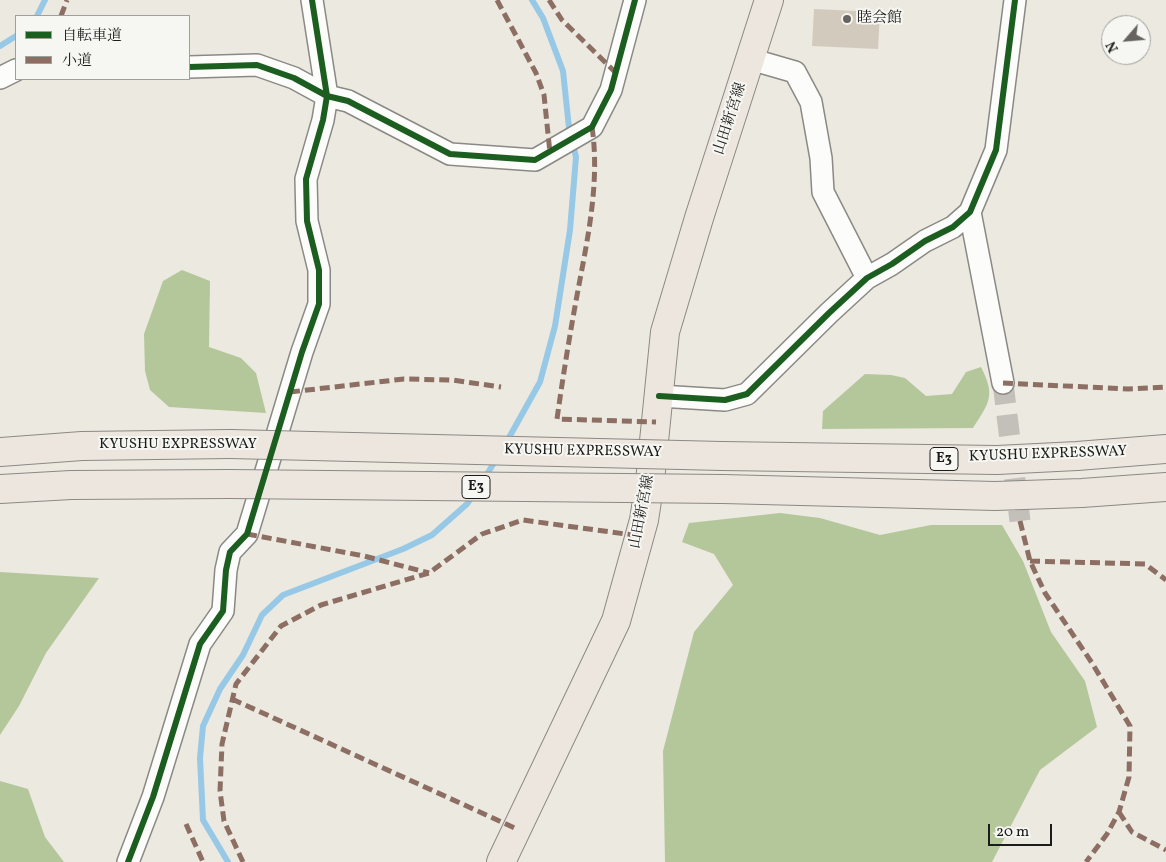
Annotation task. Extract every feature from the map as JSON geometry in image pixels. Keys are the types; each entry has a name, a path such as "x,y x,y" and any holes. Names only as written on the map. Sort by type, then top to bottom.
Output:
{"main road":[{"name":"山田新宮線","path":"501,862 616,621 644,520 650,481 665,332 699,218 769,0"},
{"name":"KYUSHU EXPRESSWAY","path":"0,452 82,446 230,444 722,456 997,460 1166,449"},
{"name":"E3","path":"0,489 71,485 229,484 723,489 995,496 1082,493 1166,487"}],"street":[{"path":"128,862 153,797 200,644 223,611 226,570 230,552 247,534 302,352 320,304 320,270 307,221 306,179 323,120 327,96 312,0"},
{"path":"190,68 257,65 294,78 327,96 348,101 450,154 535,160 592,127 611,90 636,0"},
{"path":"659,396 725,400 747,394 822,319 867,278 892,264 925,241 953,228 970,212 996,150 1015,0"},
{"path":"750,59 795,72 811,102 821,158 823,192 867,278"},
{"path":"0,78 15,70"},
{"path":"970,212 1003,383"}],"green space":[{"path":"182,270 210,281 209,347 241,358 256,373 266,413 169,407 150,390 145,371 144,334 163,281"},
{"path":"981,367 988,385 989,399 973,428 822,429 823,411 865,374 891,375 905,378 926,396 952,394 966,372"},
{"path":"780,513 820,518 880,535 931,525 1002,525 1023,561 1051,632 1085,681 1097,727 1040,770 992,862 665,862 663,751 694,632 733,585 714,554 682,542 689,523"},
{"path":"0,572 99,578 46,653 19,706 0,735"},
{"path":"0,781 28,789 45,837 64,862 0,862"}],"building":[{"path":"814,9 880,12 878,49 812,46"}],"waterway":[{"path":"38,15 45,0"},
{"path":"506,443 540,382 555,326 570,230 576,157 569,128 563,71 543,18 532,0"},
{"path":"0,46 15,37"},
{"path":"484,479 497,458"},
{"path":"228,862 203,820 200,758 203,726 220,689 243,655 262,615 283,595 403,549 432,535 467,504 474,494"}],"tunnel":[{"path":"1003,383 1020,521"}],"marked path":[{"path":"61,15 67,0"},
{"path":"497,0 536,73 544,95 550,153"},
{"path":"549,0 562,20 616,73"},
{"path":"592,127 595,168 592,209 557,419 656,422"},
{"path":"290,392 404,379 452,380 501,387"},
{"path":"1003,383 1128,389 1166,387"},
{"path":"243,862 224,821 220,791 222,744 236,684 281,626 321,605 429,573 482,534 523,520 640,536"},
{"path":"1020,521 1030,561 1045,593 1092,663 1130,726 1129,777 1119,812 1107,834 1086,862"},
{"path":"247,534 364,556 429,573"},
{"path":"1030,561 1145,564 1166,580"},
{"path":"232,699 517,829"},
{"path":"1119,812 1132,832 1166,850"},
{"path":"186,824 203,862"}],"cycle path":[{"path":"128,862 153,797 200,644 223,611 226,570 230,552 247,534 302,352 319,304 319,270 307,221 306,179 323,120 327,96 312,0"},
{"path":"190,67 257,65 294,78 327,96 348,101 450,154 535,160 592,127 611,90 635,0"},
{"path":"659,396 725,400 747,394 867,278 892,264 925,241 953,227 970,212 996,150 1015,0"}],"place":[{"name":"睦会館","path":"847,19"}]}
